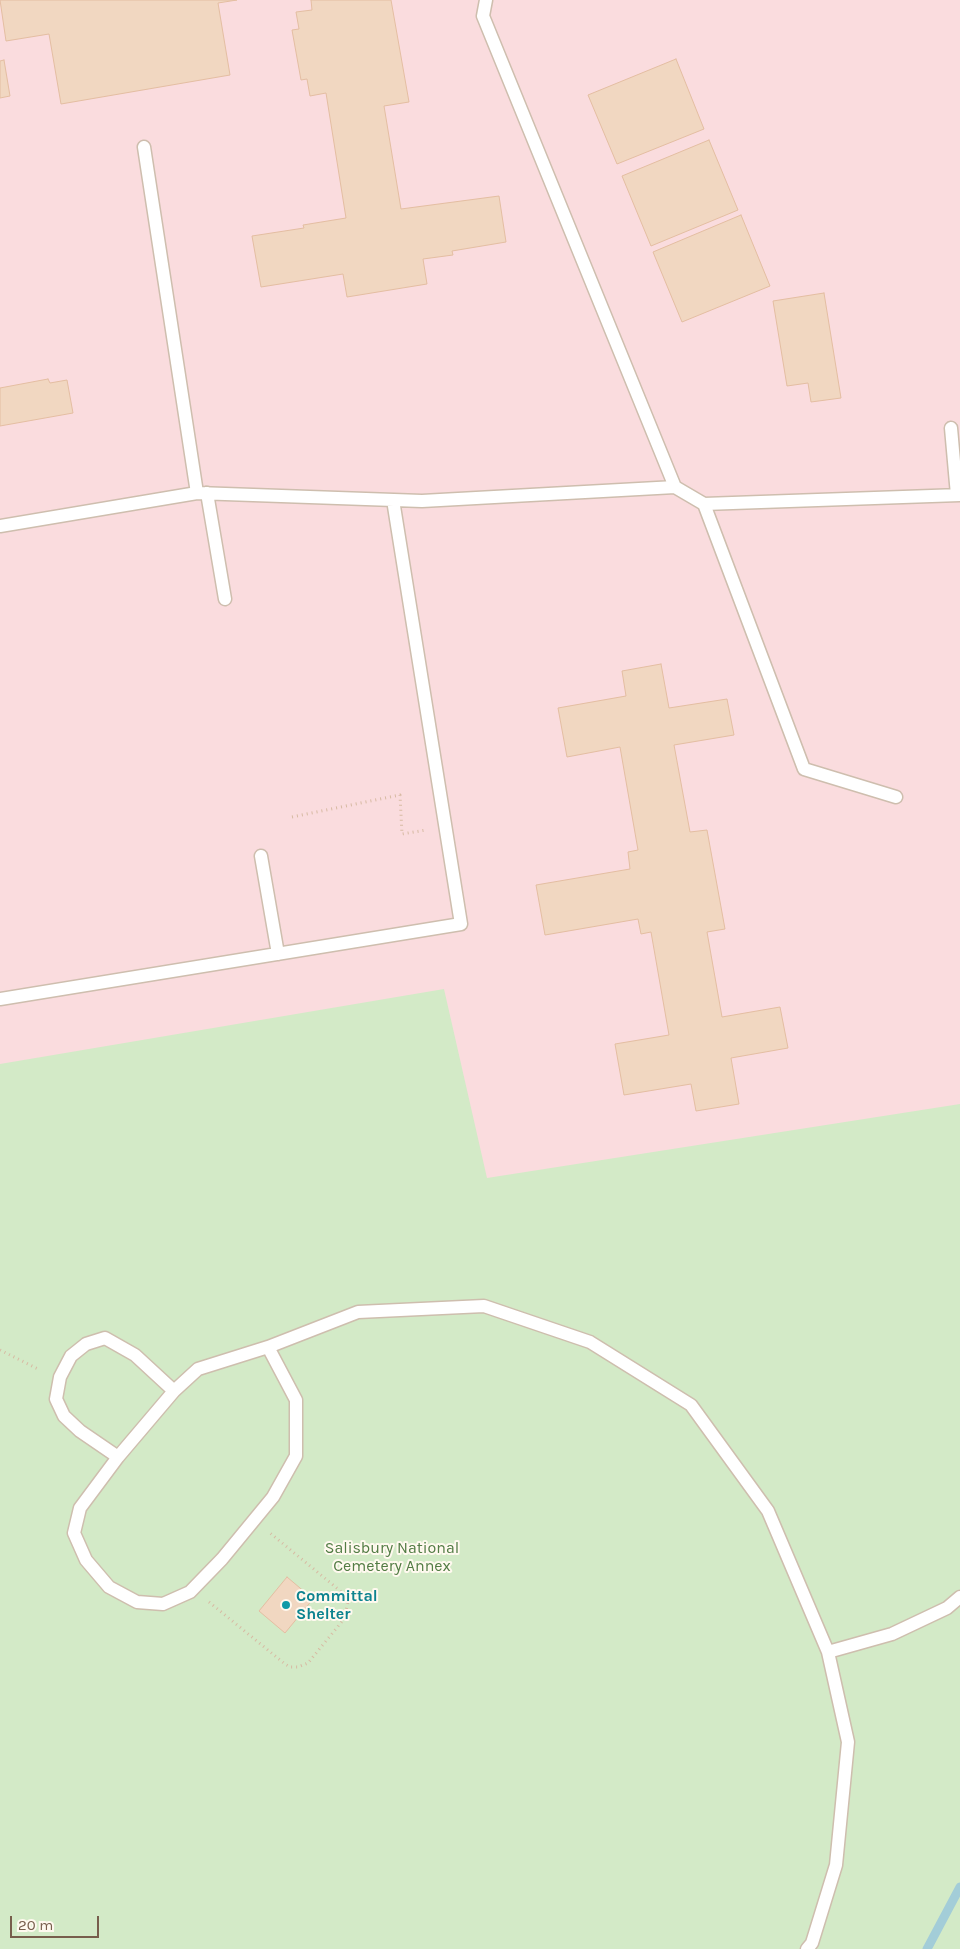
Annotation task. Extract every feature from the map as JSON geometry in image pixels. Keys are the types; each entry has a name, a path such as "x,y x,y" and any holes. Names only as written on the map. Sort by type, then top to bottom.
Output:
{"lane":[{"path":"486,0 483,16 675,487"},
{"path":"144,147 202,493 225,599"},
{"path":"0,526 202,493 422,502 675,487 704,504 958,495 951,428"},
{"path":"0,999 461,924 393,500"},
{"path":"704,504 804,769 896,798"},
{"path":"262,856 278,954"},
{"path":"268,1347 296,1400 296,1456 273,1497 193,1589 163,1604 137,1602 109,1587 86,1560 74,1534 80,1508 118,1457 174,1392 198,1369 268,1347 358,1312 484,1306 590,1342 691,1405 768,1511 828,1652 848,1742 836,1865 812,1943 807,1949"},
{"path":"118,1457 64,1416 56,1399 60,1377 71,1356 86,1344 106,1338 135,1354 174,1392"},
{"path":"828,1652 892,1634 947,1608 960,1597"}],"path":[{"path":"292,817 400,796 402,834 445,827"},
{"path":"0,1350 33,1368 60,1377"},
{"path":"193,1589 285,1664 290,1667 298,1667 308,1663 344,1619 348,1602 344,1594 254,1520"}],"shaded area":[{"path":"0,0 960,0 960,1949 0,1949"}],"green space":[{"name":"Salisbury National Cemetery Annex","path":"444,989 487,1178 960,1104 960,1949 0,1949 0,1064"}],"building":[{"path":"0,0 237,0 218,3 230,75 61,104 49,34 6,41"},
{"path":"311,0 391,0 409,102 384,106 401,209 499,196 506,242 452,251 453,255 423,259 427,284 347,297 343,274 261,287 252,236 304,228 303,225 346,218 326,93 310,96 307,79 301,80 292,30 299,29 296,12 312,10"},
{"path":"676,59 704,129 617,164 588,95"},
{"path":"4,60 10,96 0,98 0,61"},
{"path":"709,140 738,210 651,246 622,176"},
{"path":"741,215 770,286 682,322 653,252"},
{"path":"824,293 841,398 811,402 808,383 787,386 773,301"},
{"path":"48,379 50,383 67,380 73,413 0,426 0,388"},
{"path":"661,664 669,708 727,699 734,735 674,745 690,832 707,830 725,929 707,932 722,1017 780,1007 788,1048 731,1058 739,1104 696,1111 691,1084 624,1095 615,1044 669,1035 651,932 641,934 638,919 545,935 536,885 630,869 628,852 638,850 620,747 567,757 558,708 626,696 622,671"},
{"name":"Committal Shelter","path":"287,1577 313,1599 285,1633 259,1611"}],"waterway":[{"path":"927,1949 960,1887"}],"place":[{"name":"Committal Shelter","path":"286,1605"}]}
